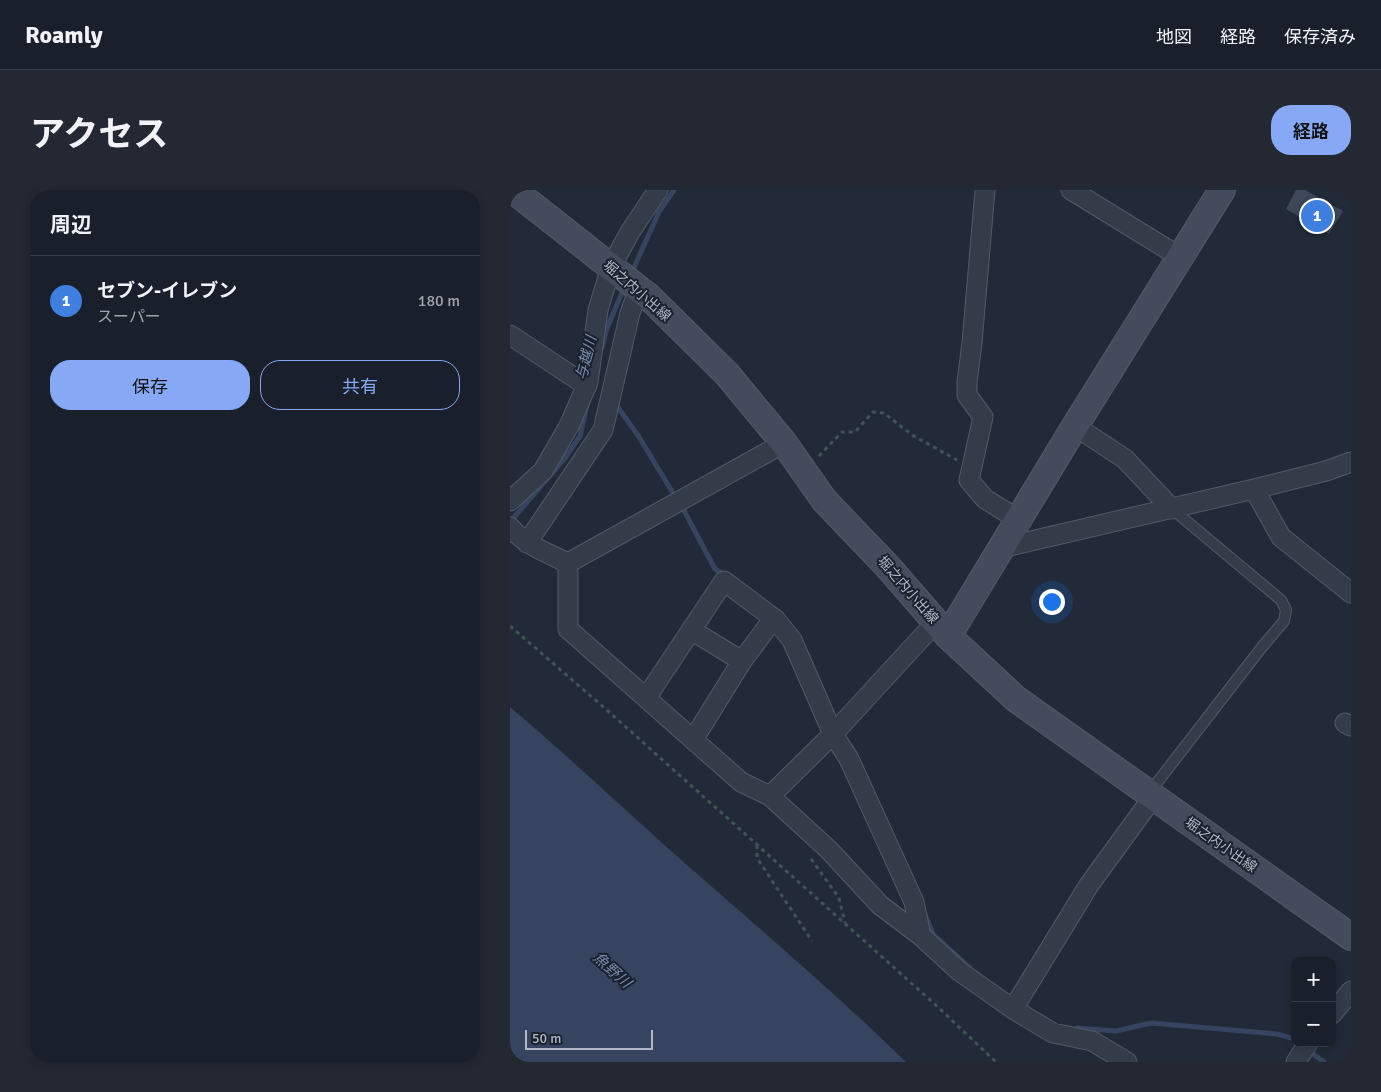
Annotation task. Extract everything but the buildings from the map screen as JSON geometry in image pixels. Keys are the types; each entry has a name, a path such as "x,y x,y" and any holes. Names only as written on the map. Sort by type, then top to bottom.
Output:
{"main road":[{"name":"堀之内小出線","path":"513,190 626,279 727,374 784,443 824,500 889,568 942,629 1016,699 1351,937"},
{"path":"942,629 1019,520 1075,426 1222,190"}],"street":[{"path":"568,563 519,536 596,432 603,430 630,313 626,279 630,232 658,190"},
{"path":"985,190 967,382 967,395 983,418 970,468 969,480 985,499 1019,520"},
{"path":"1072,190 1180,257"},
{"path":"510,501 543,471 573,420 587,386 598,310 626,279"},
{"path":"510,335 587,386"},
{"path":"573,420 596,432"},
{"path":"1075,426 1125,459 1172,508"},
{"path":"568,563 784,443"},
{"path":"1001,548 1254,489 1326,471 1351,462"},
{"path":"1254,489 1281,537 1351,593"},
{"path":"568,563 568,629 741,782 770,796 829,850 880,905 921,936 959,971 1013,1009 1053,1033 1092,1041 1127,1062"},
{"path":"646,698 724,581 776,620 792,640 833,734 849,758 914,902 921,936"},
{"path":"693,740 742,661 768,626 776,620"},
{"path":"770,796 942,629"},
{"path":"691,630 742,661"},
{"path":"1013,1009 1089,885 1151,795"},
{"path":"1336,1009 1351,991"}],"lane":[{"path":"1151,795 1262,647 1284,621 1286,610 1281,600 1172,508"}],"path":[{"path":"803,471 842,432 854,432 873,412 884,413 912,435 970,468"},
{"path":"510,626 608,711 932,1002 996,1062"},
{"path":"757,845 756,858 812,941"}],"water":[{"name":"魚野川","path":"510,707 815,977 906,1062 510,1062"}],"waterway":[{"name":"与越川","path":"631,274 659,212 674,190"},
{"name":"与越川","path":"602,348 607,328 624,288"},
{"name":"与越川","path":"510,522 565,458 580,436 587,405"},
{"path":"617,406 639,437 676,498"},
{"path":"681,505 715,569 725,575"},
{"path":"925,914 933,934 970,968"},
{"path":"1077,1028 1116,1031 1151,1023 1277,1034 1291,1038"},
{"path":"1308,1050 1324,1062"}],"place":[{"name":"セブン-イレブン","path":"1317,216"}]}
